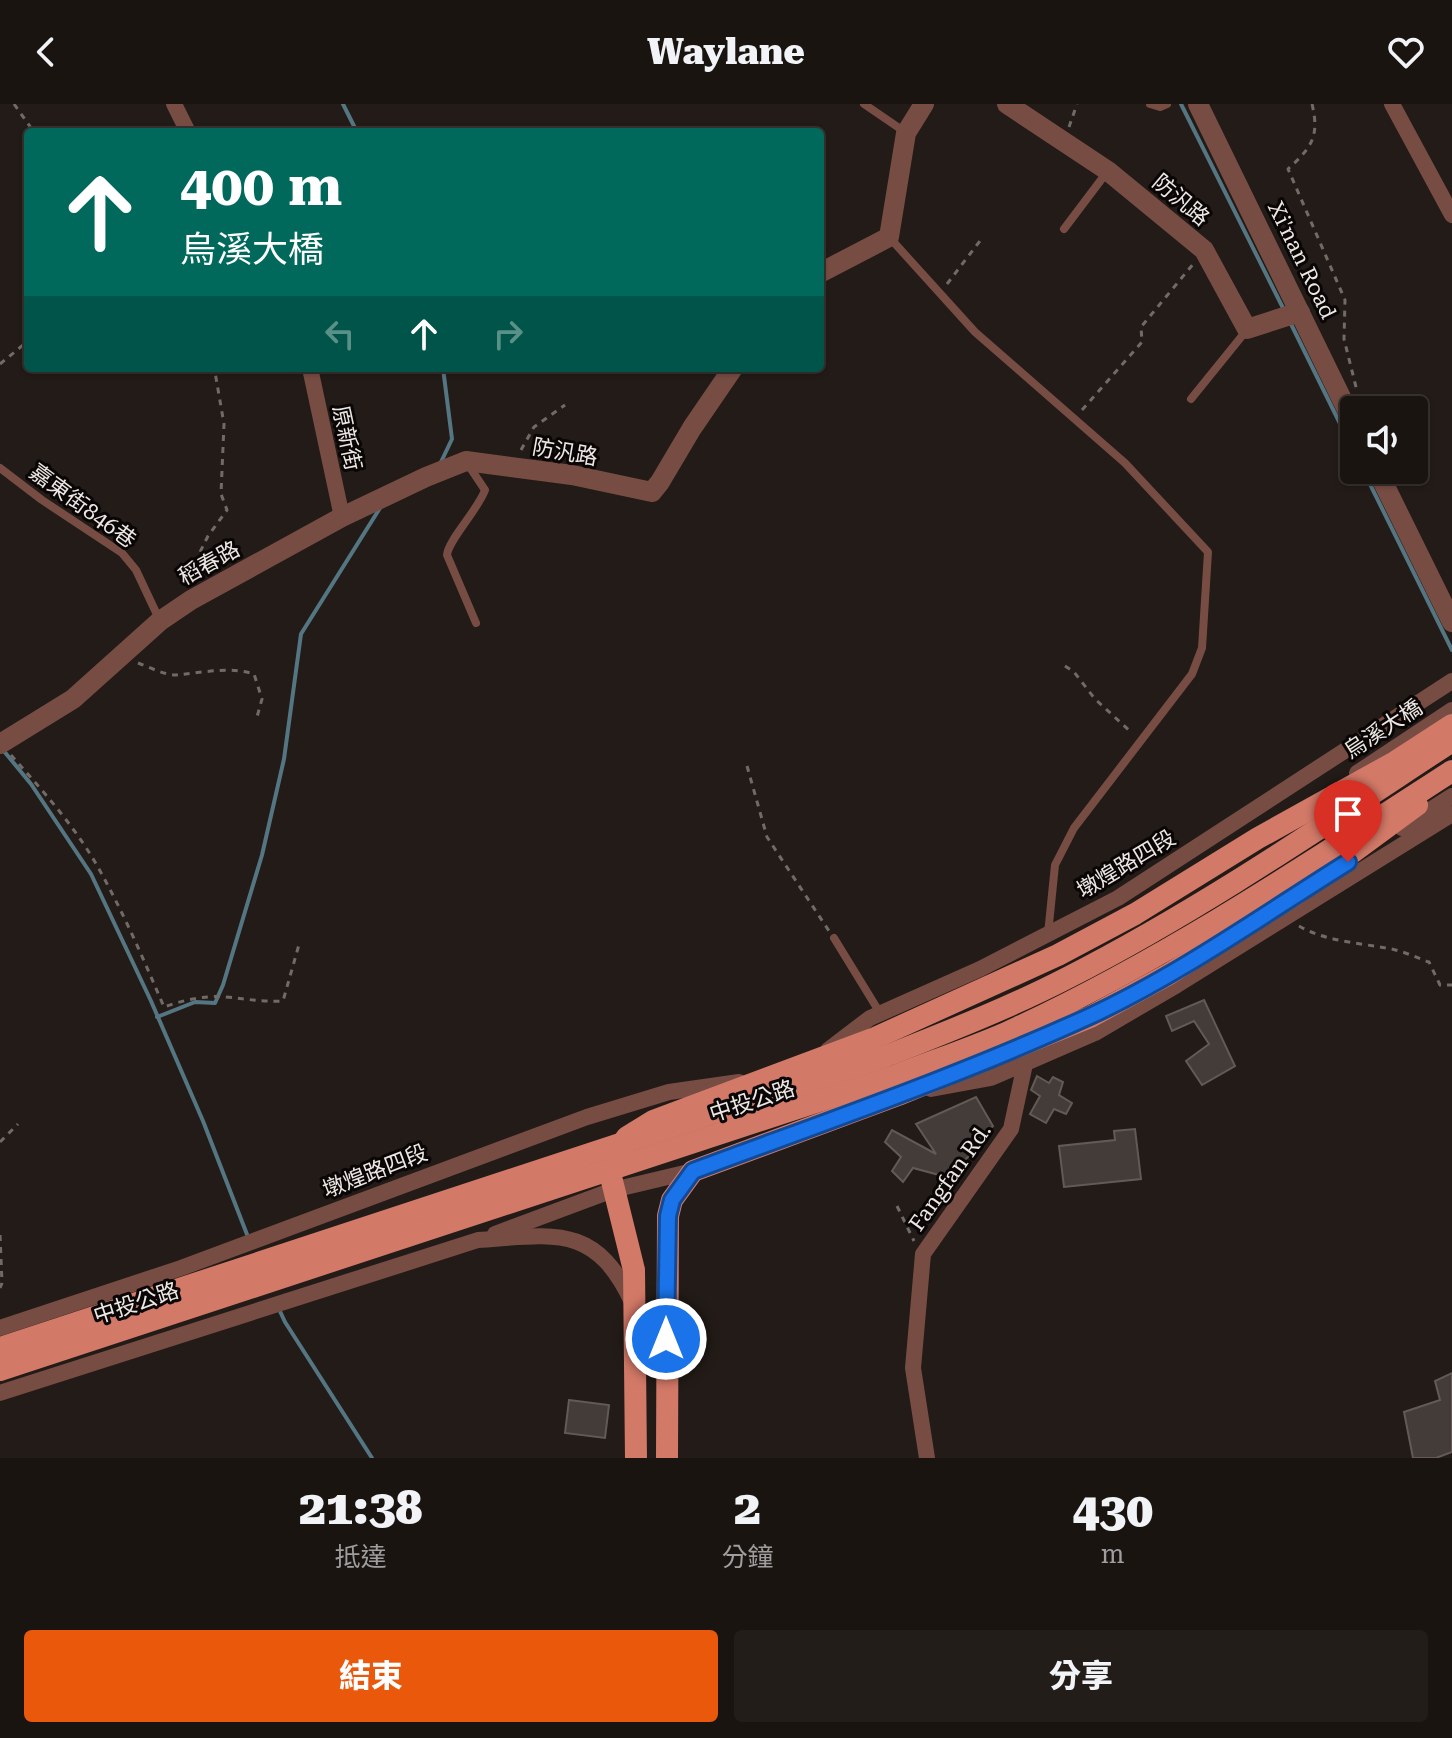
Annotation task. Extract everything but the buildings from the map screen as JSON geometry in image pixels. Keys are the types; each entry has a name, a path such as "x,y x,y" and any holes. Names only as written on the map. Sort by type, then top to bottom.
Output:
{"main road":[{"path":"636,1458 636,1311 632,1254 611,1177 618,1150 627,1137 640,1128 987,990 1058,955 1135,914 1258,838 1395,762 1452,725"},
{"name":"中投公路","path":"0,1348 884,1057 997,1013 1146,935 1272,859 1452,741"},
{"name":"中投公路","path":"0,1370 892,1077 1004,1033 1158,954 1285,879 1452,771"},
{"path":"667,1458 668,1216 672,1200 693,1171 898,1095 1090,1017 1169,974 1296,894 1411,809 1452,783"}],"street":[{"path":"174,104 186,128"},
{"path":"824,271 889,237 906,133 924,104"},
{"name":"防汎路","path":"1007,104 1108,171 1204,250 1247,329"},
{"path":"1392,104 1452,215"},
{"name":"Xi'nan Road","path":"1202,110 1340,396"},
{"path":"1247,329 1300,312"},
{"name":"原新街","path":"311,372 342,517"},
{"name":"防汎路","path":"466,461 572,475 652,492 730,372"},
{"name":"稻春路","path":"0,744 73,699 160,621 191,600 342,517 466,461"},
{"path":"1384,484 1452,622"},
{"name":"墩煌路四段","path":"812,1062 880,1013 980,969 1118,898 1452,681"},
{"name":"烏溪大橋","path":"1258,838 1452,710"},
{"path":"1296,894 1452,796"},
{"path":"898,1095 991,1078 1095,1033 1452,814"},
{"name":"Fangfan Rd.","path":"927,1458 913,1368 923,1254 1011,1129 1025,1064"},
{"name":"墩煌路四段","path":"0,1328 181,1268 587,1117 669,1092 772,1077"},
{"path":"0,1393 478,1240 613,1190 693,1171"},
{"path":"478,1240 548,1235 585,1245 612,1267 636,1311"},
{"path":"181,1268 200,1329"}],"lane":[{"path":"864,104 906,133"},
{"path":"1150,104 1160,107 1167,104"},
{"path":"1064,229 1108,171"},
{"path":"889,237 975,332 1125,463 1208,552 1202,648 1192,674 1074,828 1055,865 1048,935"},
{"path":"1191,399 1247,329"},
{"path":"466,461 485,490 470,519 447,547 447,555 476,623"},
{"name":"嘉東街846巷","path":"0,468 122,553 136,570 160,621"},
{"path":"834,938 880,1013"}],"path":[{"path":"14,104 31,128"},
{"path":"1065,140 1077,104"},
{"path":"1312,104 1316,119 1310,149 1288,169 1345,300 1344,339 1359,396"},
{"path":"940,294 983,237"},
{"path":"1075,419 1142,342 1141,327 1204,250"},
{"path":"0,364 24,344"},
{"path":"191,600 184,585 186,577 208,536 227,510 221,494 224,424 215,372"},
{"path":"511,467 534,427 565,405"},
{"path":"120,657 172,675 197,671 246,671 254,674 262,699 257,717"},
{"path":"1065,666 1074,672 1095,699 1141,741"},
{"path":"0,744 58,809 94,860 128,923 164,1007 193,999 223,996 258,1003 283,1001 300,941"},
{"path":"747,766 767,837 834,938"},
{"path":"1286,918 1307,931 1362,945 1388,948 1429,962 1440,985 1452,985"},
{"path":"0,1142 18,1124"},
{"path":"897,1206 907,1231 923,1254"},
{"path":"0,1235 0,1288"}],"waterway":[{"path":"343,104 355,128"},
{"path":"1181,104 1284,310"},
{"path":"1290,322 1340,424"},
{"path":"441,462 452,439 444,372"},
{"path":"1370,484 1452,650"},
{"path":"157,1017 195,1002 215,1003 223,985 262,855 284,759 301,634 380,508"},
{"path":"3,750 31,784 91,874 203,1121 248,1237"},
{"path":"278,1307 372,1458"}],"route":[{"path":"666,1339 668,1216 672,1200 693,1171 898,1095 1090,1017 1169,974 1348,862"}]}
